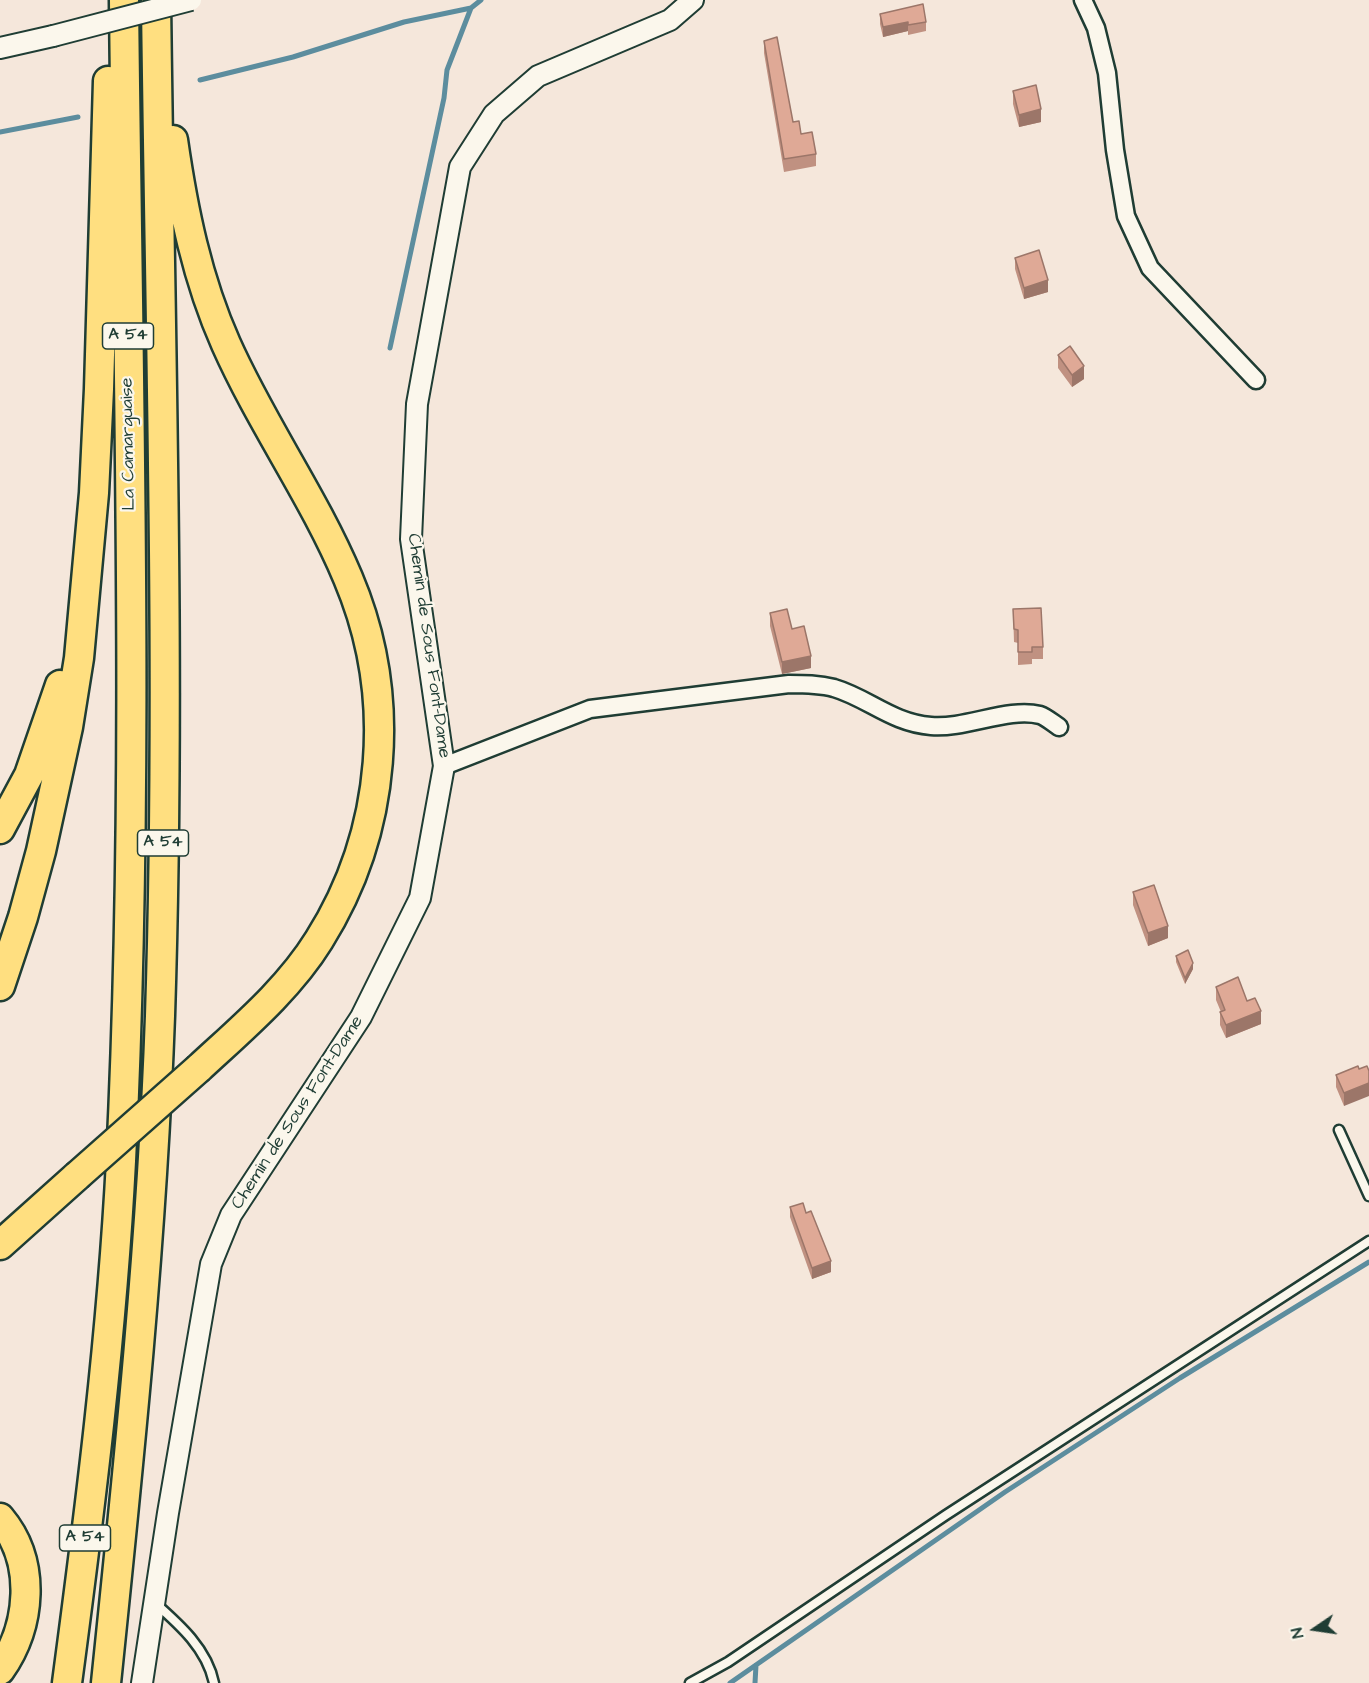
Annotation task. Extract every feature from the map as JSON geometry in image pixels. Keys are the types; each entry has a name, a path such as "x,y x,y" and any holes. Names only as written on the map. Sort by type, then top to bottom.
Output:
{"highway":[{"path":"0,986 23,917 56,787 75,681 87,578 99,389 106,102 118,0"},
{"name":"La Camarguaise","path":"67,1683 114,1274 128,960 131,672 124,0"},
{"name":"A 54","path":"106,1683 145,1280 160,1018 163,646 156,0"},
{"path":"0,1245 199,1068 265,1006 296,972 318,941 353,875 373,806 380,728 373,658 348,579 225,342 199,270 182,204 170,123 169,0"},
{"path":"0,829 29,775 46,731 87,578"},
{"path":"0,1518 17,1549 26,1576 20,1634 0,1670"}],"street":[{"path":"0,48 190,0"},
{"name":"Chemin de Sous Font-Dame","path":"142,1683 211,1264 231,1215 361,1017 420,898 444,766 411,539 417,404 460,167 494,114 538,76 670,20 693,0"},
{"path":"1083,0 1096,28 1107,73 1115,150 1126,216 1150,268 1256,380"},
{"path":"444,766 591,709 789,684 817,684 837,689 893,718 930,726 958,726 1018,714 1041,715 1059,727"}],"lane":[{"path":"1339,1130 1369,1196"},
{"path":"690,1683 728,1662 946,1515 1369,1241"},
{"path":"154,1603 183,1628 202,1653 214,1683"}],"building":[{"path":"923,4 926,22 908,25 908,22 883,27 880,14"},
{"path":"777,37 793,122 799,121 801,134 812,132 816,154 784,159 764,41"},
{"path":"1036,85 1041,109 1019,115 1013,91"},
{"path":"1039,250 1048,280 1024,288 1015,258"},
{"path":"1070,346 1084,366 1072,375 1058,355"},
{"path":"1041,608 1043,647 1032,647 1032,652 1018,652 1018,630 1014,629 1013,609"},
{"path":"787,609 792,629 804,626 811,656 782,662 770,613"},
{"path":"1154,885 1168,926 1148,933 1133,892"},
{"path":"1188,950 1193,963 1185,978 1176,956"},
{"path":"1238,977 1247,1001 1255,998 1261,1011 1226,1025 1220,1012 1225,1010 1216,987"},
{"path":"1358,1066 1359,1069 1367,1066 1369,1083 1344,1093 1336,1075"},
{"path":"803,1203 806,1213 811,1211 831,1261 812,1268 790,1207"}],"waterway":[{"path":"200,80 293,57 404,22 471,8 481,0"},
{"path":"390,348 444,98 447,70 471,8"},
{"path":"0,132 78,117"},
{"path":"730,1683 1005,1492 1180,1378 1369,1262"},
{"path":"755,1683 756,1665"}]}
